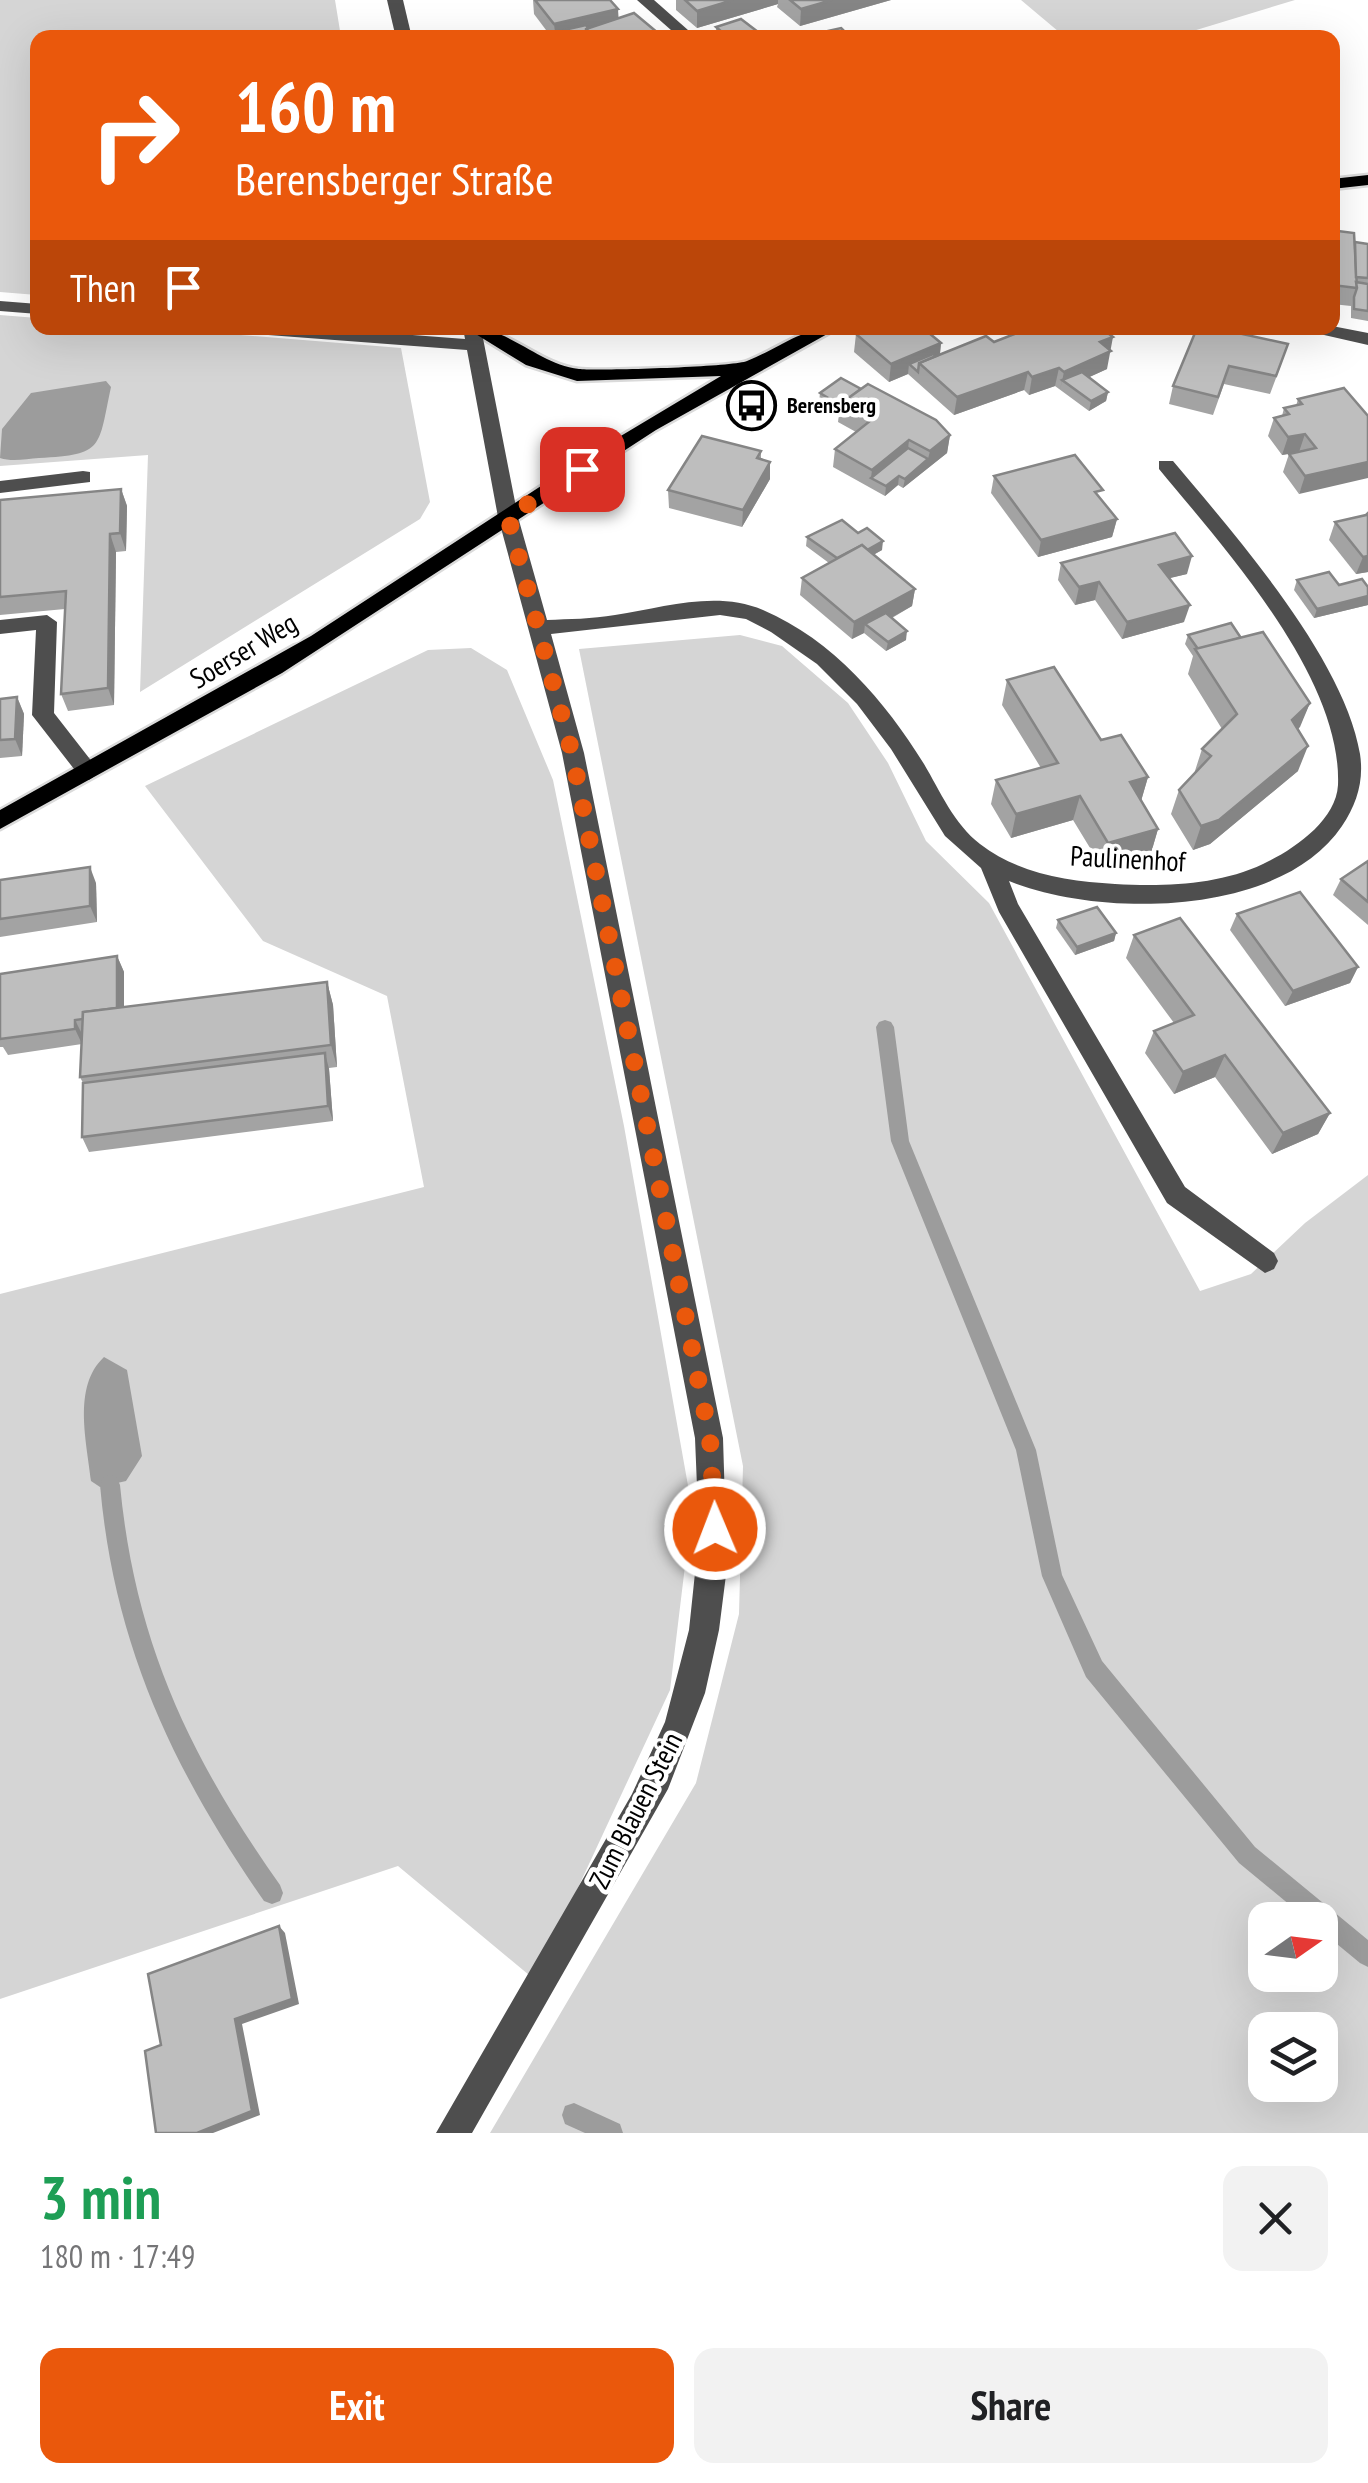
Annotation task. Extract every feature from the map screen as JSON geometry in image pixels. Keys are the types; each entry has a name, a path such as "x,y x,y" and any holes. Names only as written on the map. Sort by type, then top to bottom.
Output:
{"main road":[{"path":"1340,183 1368,180"},
{"path":"478,335 533,361 577,375 747,368"},
{"name":"Soerser Weg","path":"0,820 362,615 508,517 747,368 814,335"}],"street":[{"path":"395,0 402,30"},
{"path":"645,0 681,30"},
{"path":"0,306 30,308"},
{"path":"1340,333 1368,339"},
{"path":"340,335 426,342 463,335"},
{"name":"Zum Blauen Stein","path":"453,2133 659,1775 690,1694 714,1562 716,1496 710,1438 572,753 508,517 474,335"},
{"name":"Paulinenhof","path":"536,628 609,623 685,608 749,612 816,649 886,722 952,830 991,864 1079,889 1190,894 1234,884 1301,856 1325,835 1342,811 1352,782 1354,750 1346,718 1330,683 1244,560 1166,465"},
{"path":"0,487 83,477"},
{"path":"0,626 46,622 43,715 89,772"},
{"path":"991,864 1007,906 1176,1194 1265,1262"}],"shaded area":[{"path":"0,0 335,0 340,30 30,30 30,294 0,292"},
{"path":"1021,0 1295,0 1196,30 1057,30"},
{"path":"0,315 30,317 30,335 241,335 401,348 430,502 420,519 140,692 148,455 0,466"},
{"path":"106,381 111,387 104,423 95,444 87,450 61,457 0,458 2,429 31,393"},
{"path":"740,635 782,646 848,703 888,763 926,841 989,903 1200,1291 1251,1274 1305,1223 1368,1175 1368,2133 490,2133 696,1783 739,1614 743,1466 579,649"},
{"path":"471,648 507,670 553,780 624,1126 692,1508 670,1690 535,1980 398,1866 0,1999 0,1294 424,1187 387,996 263,941 145,786 428,650"},
{"path":"104,1357 127,1370 142,1456 126,1481 100,1487 91,1481 84,1416 88,1384"}],"building":[{"path":"535,0 610,0 618,9 554,24"},
{"path":"685,0 733,0 697,11"},
{"path":"790,0 832,0 801,9"},
{"path":"634,13 654,30 587,30"},
{"path":"741,19 755,30 720,30 716,27"},
{"path":"1340,231 1354,233 1357,288 1340,286"},
{"path":"1355,242 1368,244 1368,278 1356,277"},
{"path":"1356,282 1368,284 1368,311 1354,309"},
{"path":"857,335 931,335 941,343 891,364"},
{"path":"1012,335 1113,337 1100,342 1111,351 1064,372 1059,368 1032,377 1028,372 957,397 919,363 986,336 994,342"},
{"path":"1194,335 1247,335 1288,344 1276,376 1229,366 1218,397 1173,386"},
{"path":"936,356 919,363 918,372 909,364"},
{"path":"1082,372 1108,392 1091,401 1062,380"},
{"path":"841,378 861,389 840,405 820,393"},
{"path":"868,384 936,420 950,435 930,451 909,440 872,470 835,449 870,421 840,404"},
{"path":"1344,388 1368,416 1368,462 1305,476 1289,454 1316,448 1305,434 1288,437 1274,418 1289,414 1284,408 1302,404 1298,399"},
{"path":"702,436 761,451 757,458 770,462 743,510 668,490"},
{"path":"908,448 928,459 905,479 899,476 886,486 871,478"},
{"path":"1075,455 1103,490 1095,492 1117,519 1041,540 994,476"},
{"path":"121,489 120,533 110,534 108,688 61,694 66,591 0,597 0,500"},
{"path":"1368,513 1368,556 1363,557 1335,522"},
{"path":"842,520 858,533 867,528 883,541 867,550 862,545 837,558 807,537"},
{"path":"1175,533 1192,556 1159,565 1190,605 1127,622 1099,582 1079,587 1061,563"},
{"path":"862,545 915,589 854,622 802,578"},
{"path":"1329,572 1339,585 1362,579 1368,596 1317,609 1297,580"},
{"path":"886,613 907,631 888,642 865,624"},
{"path":"1231,623 1241,638 1198,649 1188,635"},
{"path":"1263,632 1310,703 1292,720 1308,746 1219,820 1201,826 1179,790 1211,756 1202,749 1237,714 1195,649"},
{"path":"1054,667 1101,740 1121,735 1148,777 1130,782 1158,829 1108,843 1080,796 1016,814 996,780 1058,763 1007,680"},
{"path":"17,697 15,739 0,740 0,699"},
{"path":"1368,861 1368,902 1341,879"},
{"path":"90,867 90,906 0,919 0,880"},
{"path":"1300,892 1358,967 1293,991 1237,914"},
{"path":"1097,907 1116,933 1077,947 1058,920"},
{"path":"1180,918 1330,1113 1283,1133 1225,1055 1183,1072 1154,1031 1194,1015 1134,935"},
{"path":"117,956 117,1008 83,1012 83,1019 75,1020 75,1029 0,1039 0,974"},
{"path":"327,982 331,1045 80,1077 83,1012"},
{"path":"325,1053 328,1106 82,1137 83,1083"},
{"path":"279,1926 292,1999 235,2019 252,2111 197,2133 156,2133 145,2051 161,2045 148,1974"}],"waterway":[{"path":"885,1027 900,1141 1026,1450 1052,1576 1094,1669 1247,1855 1368,1955"},
{"path":"110,1485 126,1593 161,1700 212,1802 272,1893"},
{"path":"574,2115 611,2133"}],"place":[{"name":"Berensberg","path":"752,405"}],"route":[{"path":"582,469 508,517 572,753 710,1438 715,1529"}]}
